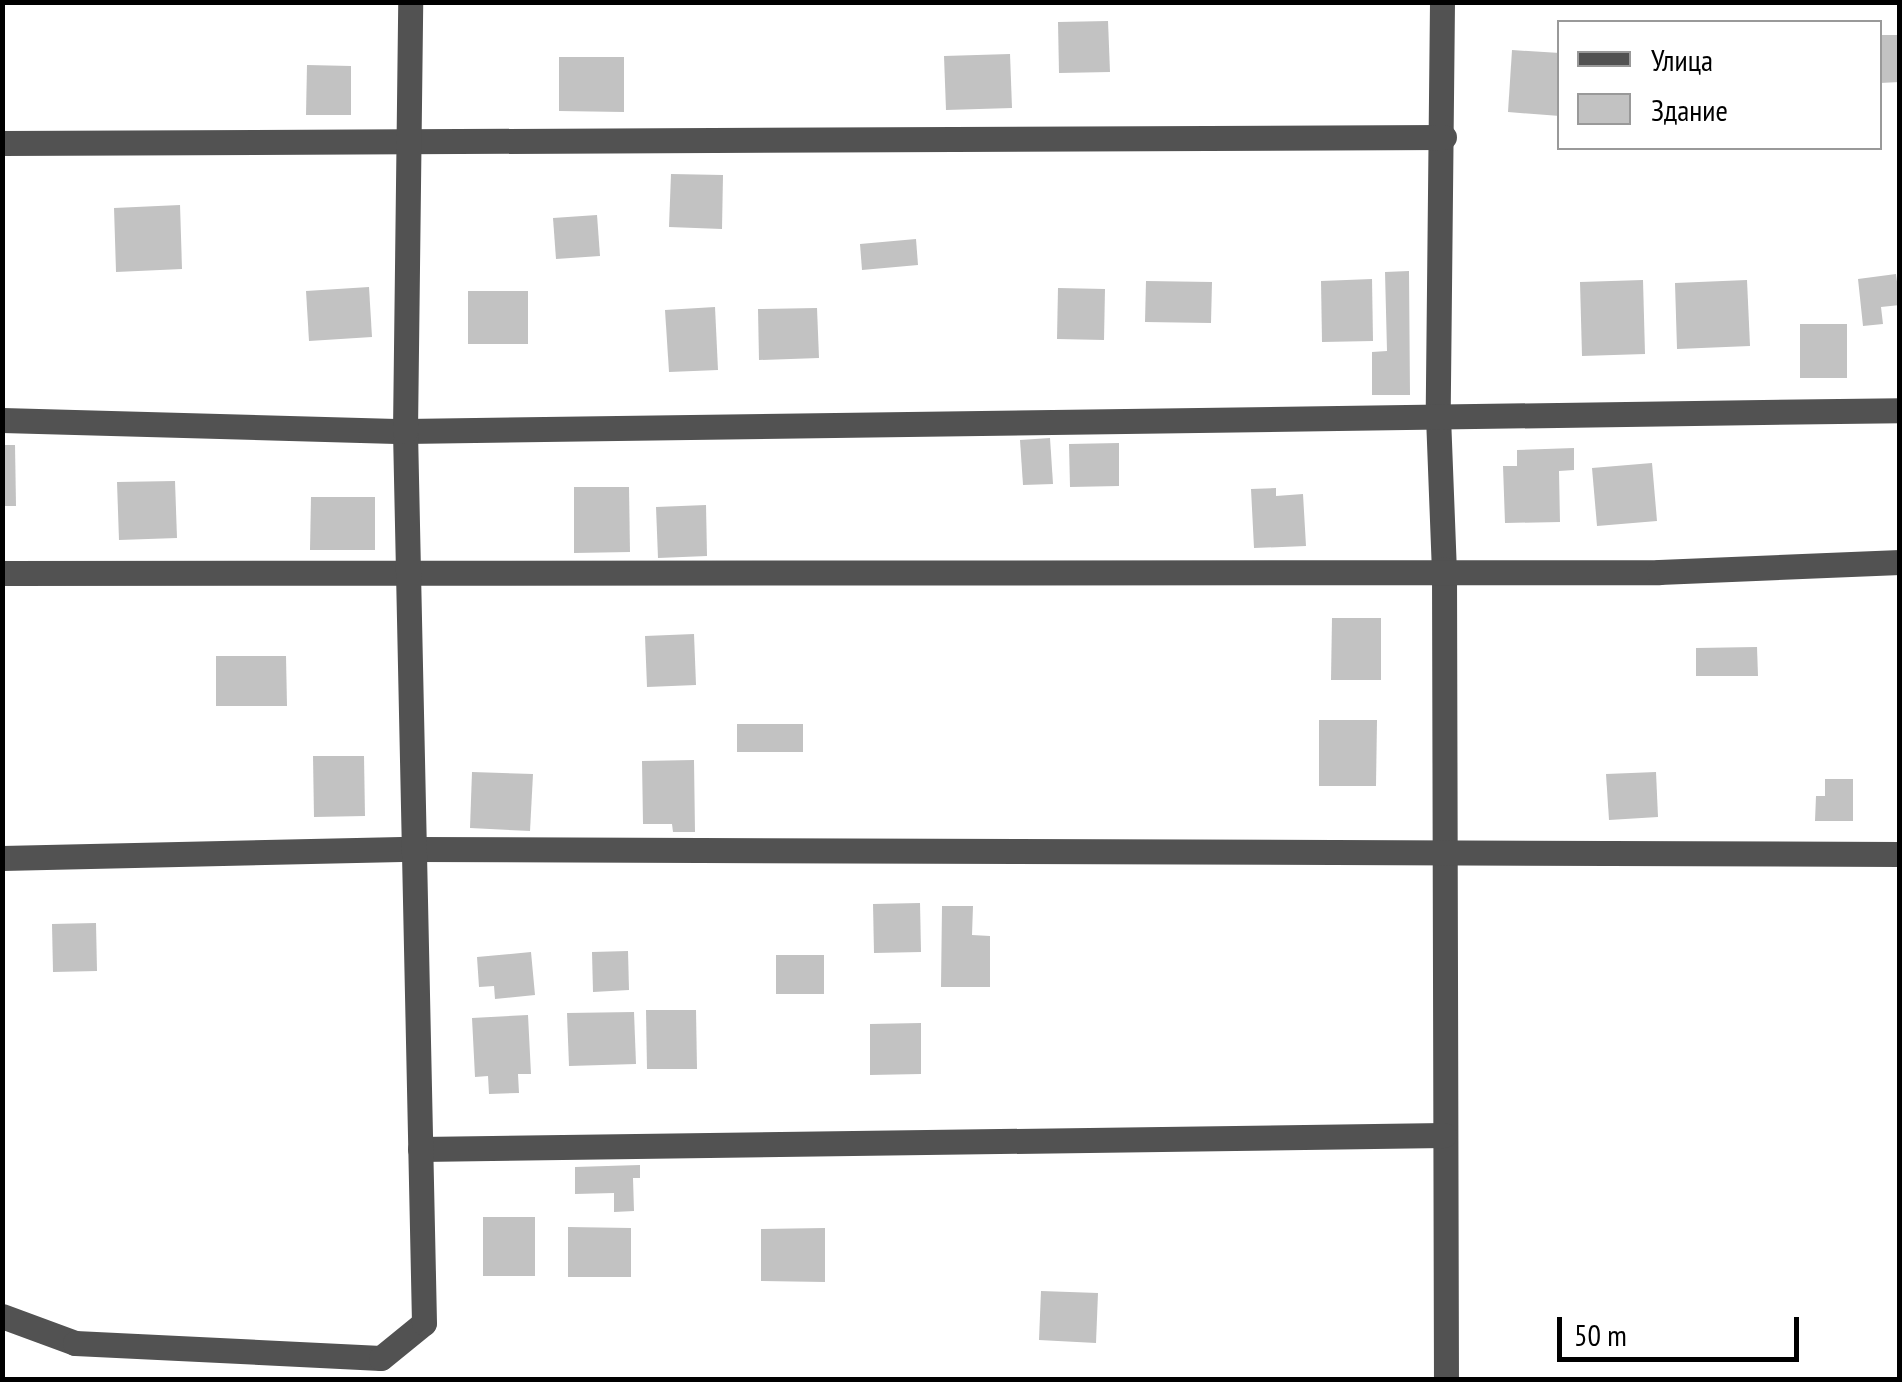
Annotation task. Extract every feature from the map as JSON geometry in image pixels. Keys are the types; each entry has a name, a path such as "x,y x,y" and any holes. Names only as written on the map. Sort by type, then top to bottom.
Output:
{"street":[{"path":"2,1316 75,1343 381,1358 424,1323 404,431 412,141 410,2"},
{"path":"1442,2 1444,137 1438,416 1444,568 1446,1380"},
{"path":"2,143 1444,137"},
{"path":"2,420 404,431 1900,410"},
{"path":"2,573 1444,568 1658,572 1900,562"},
{"path":"2,858 412,850 1900,854"},
{"path":"420,1149 1444,1135"}],"building":[{"path":"1108,21 1110,72 1059,73 1058,22"},
{"path":"1882,35 1900,35 1900,82 1882,83"},
{"path":"1512,50 1557,53 1557,116 1508,112"},
{"path":"1010,54 1012,108 946,110 944,56"},
{"path":"559,57 624,57 624,112 559,111"},
{"path":"307,65 351,66 351,115 306,115"},
{"path":"671,174 723,175 722,229 669,227"},
{"path":"180,205 182,269 116,272 114,208"},
{"path":"597,215 600,256 556,259 553,218"},
{"path":"916,239 918,265 862,270 860,244"},
{"path":"1409,271 1410,395 1372,395 1372,352 1387,351 1385,272"},
{"path":"1896,274 1900,305 1881,307 1883,324 1863,326 1858,279"},
{"path":"1372,279 1373,341 1322,342 1321,281"},
{"path":"1643,280 1645,354 1582,356 1580,282"},
{"path":"1747,280 1750,346 1677,349 1675,283"},
{"path":"1146,281 1212,282 1211,323 1145,322"},
{"path":"369,287 372,337 309,341 306,291"},
{"path":"1058,288 1105,289 1104,340 1057,339"},
{"path":"468,291 528,291 528,344 468,344"},
{"path":"715,307 718,370 669,372 665,310"},
{"path":"817,308 819,358 759,360 758,309"},
{"path":"1800,324 1847,324 1847,378 1800,378"},
{"path":"1050,438 1053,484 1023,485 1020,440"},
{"path":"1119,443 1119,486 1070,487 1069,444"},
{"path":"2,445 15,445 16,506 2,506"},
{"path":"1574,448 1574,470 1559,471 1560,522 1505,523 1503,466 1517,466 1517,450"},
{"path":"1652,463 1657,521 1597,526 1592,468"},
{"path":"175,481 177,538 119,540 117,482"},
{"path":"574,487 629,487 630,552 574,553"},
{"path":"1276,488 1276,496 1303,494 1306,546 1254,548 1251,489"},
{"path":"311,497 375,497 375,550 310,550"},
{"path":"706,505 707,556 658,558 656,507"},
{"path":"1332,618 1381,618 1381,680 1331,680"},
{"path":"694,634 696,685 647,687 645,636"},
{"path":"1757,647 1758,676 1696,676 1696,648"},
{"path":"216,656 286,656 287,706 216,706"},
{"path":"1319,720 1377,720 1376,786 1319,786"},
{"path":"737,724 803,724 803,752 737,752"},
{"path":"313,756 364,756 365,816 314,817"},
{"path":"694,760 695,832 673,832 672,824 643,824 642,761"},
{"path":"472,772 533,774 530,831 470,828"},
{"path":"1656,772 1658,817 1609,820 1606,774"},
{"path":"1825,779 1853,779 1853,821 1815,821 1816,796 1825,796"},
{"path":"920,903 921,952 874,953 873,904"},
{"path":"942,906 973,906 972,935 990,936 990,987 941,987"},
{"path":"96,923 97,971 53,972 52,924"},
{"path":"628,951 629,990 593,992 592,952"},
{"path":"531,952 535,995 495,999 494,986 479,987 477,957"},
{"path":"776,955 824,955 824,994 776,994"},
{"path":"646,1010 696,1010 697,1069 647,1069"},
{"path":"634,1012 636,1064 569,1066 567,1013"},
{"path":"528,1015 531,1074 518,1074 519,1093 489,1094 488,1076 475,1077 472,1018"},
{"path":"921,1023 921,1074 870,1075 870,1024"},
{"path":"640,1165 640,1178 633,1178 634,1211 614,1212 614,1193 575,1194 575,1167"},
{"path":"483,1217 535,1217 535,1276 483,1276"},
{"path":"568,1227 631,1228 631,1277 568,1277"},
{"path":"825,1228 825,1282 761,1281 761,1229"},
{"path":"1041,1291 1098,1293 1096,1343 1039,1340"}]}
